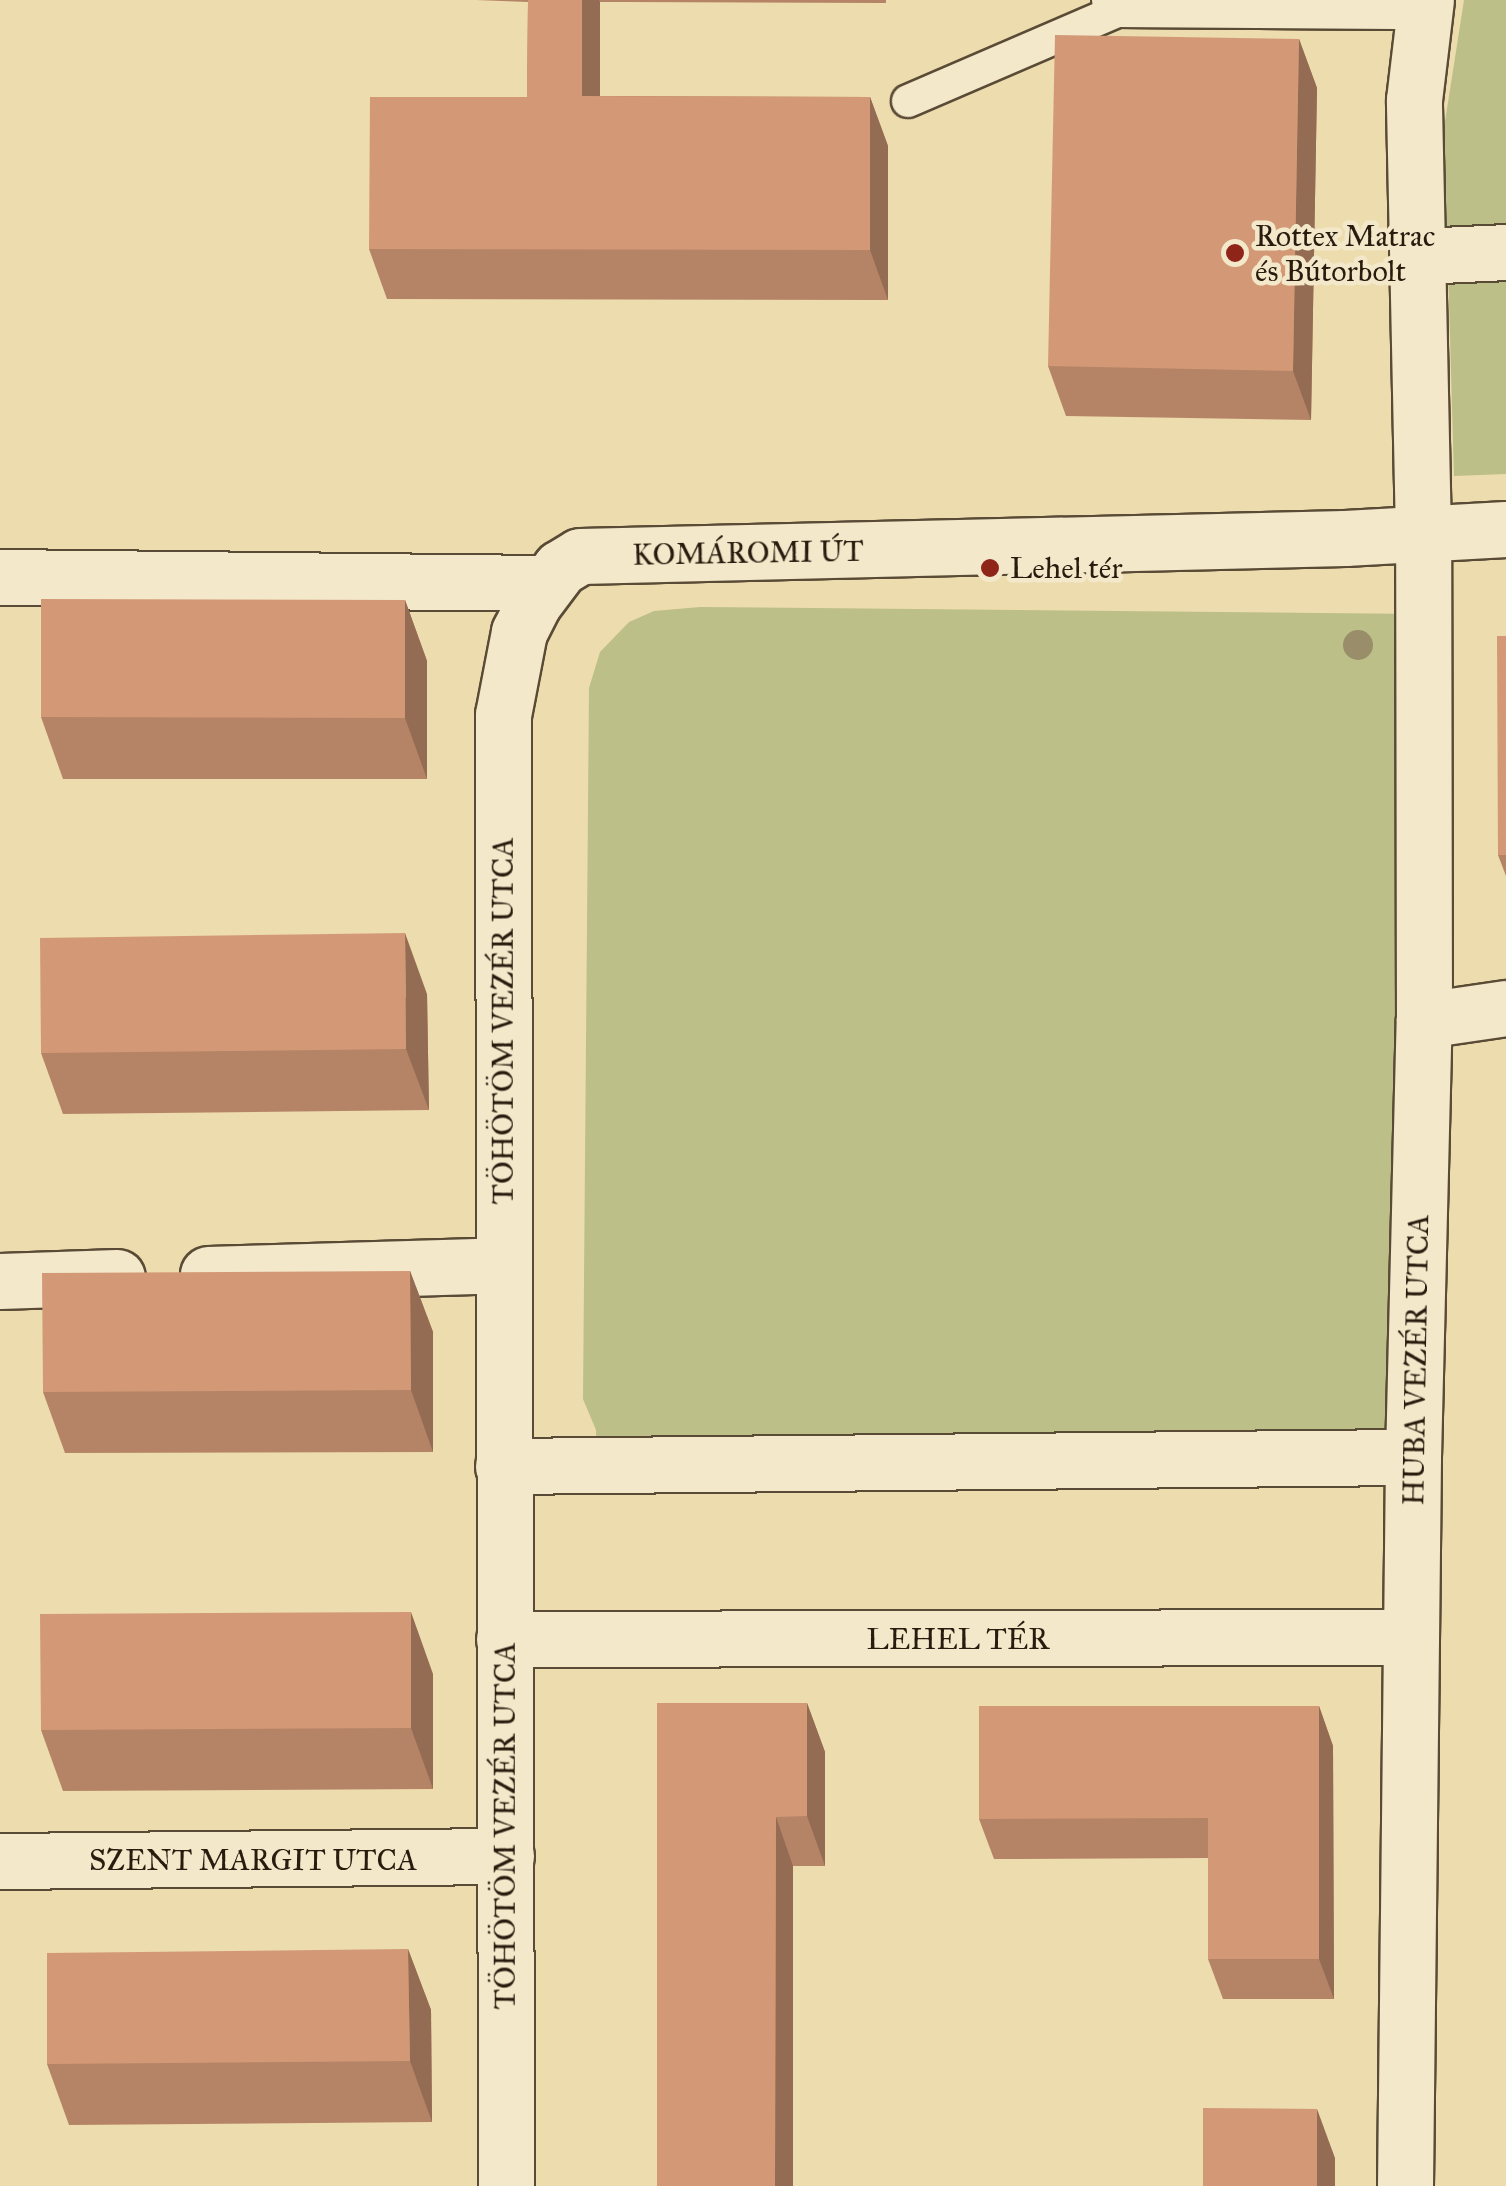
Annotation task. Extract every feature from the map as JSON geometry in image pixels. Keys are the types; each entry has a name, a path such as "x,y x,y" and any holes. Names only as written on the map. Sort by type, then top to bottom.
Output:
{"street":[{"name":"HUBA VEZÉR UTCA","path":"1405,2186 1424,1020 1424,535 1411,6"},
{"path":"1419,256 1506,252"},
{"name":"KOMÁROMI ÚT","path":"546,583 580,556 1424,535 1506,529"},
{"path":"0,577 546,583"},
{"name":"TÖHÖTÖM VEZÉR UTCA","path":"506,2186 503,714 519,632 546,583"},
{"path":"1424,1020 1506,1008"},
{"path":"0,1281 502,1264"},
{"path":"503,1466 1414,1457"},
{"name":"LEHEL TÉR","path":"504,1639 1412,1637"},
{"name":"SZENT MARGIT UTCA","path":"0,1861 506,1856"}],"lane":[{"path":"908,101 1112,5 1411,6"}],"green space":[{"path":"1464,0 1506,0 1506,474 1454,476 1444,128"},
{"path":"700,607 1423,614 1413,1457 597,1465 596,1430 583,1399 589,688 600,652 629,622 654,611"}],"building":[{"path":"528,0 582,0 582,96 870,97 870,250 369,249 370,97 527,97"},
{"path":"1055,35 1299,39 1293,371 1048,366"},
{"path":"41,599 405,600 405,718 41,717"},
{"path":"1497,636 1506,636 1506,855 1498,855"},
{"path":"405,933 406,1049 41,1053 40,938"},
{"path":"410,1271 411,1390 43,1392 42,1273"},
{"path":"411,1612 411,1728 41,1730 40,1614"},
{"path":"657,1703 807,1703 807,1816 776,1817 775,2186 657,2186"},
{"path":"979,1706 1319,1706 1319,1959 1208,1959 1208,1818 979,1819"},
{"path":"408,1949 410,2061 47,2064 47,1953"},
{"path":"1203,2108 1317,2109 1317,2186 1203,2186"}],"place":[{"name":"Rottex Matrac és Bútorbolt","path":"1235,253"},
{"name":"Lehel tér","path":"990,568"}]}
